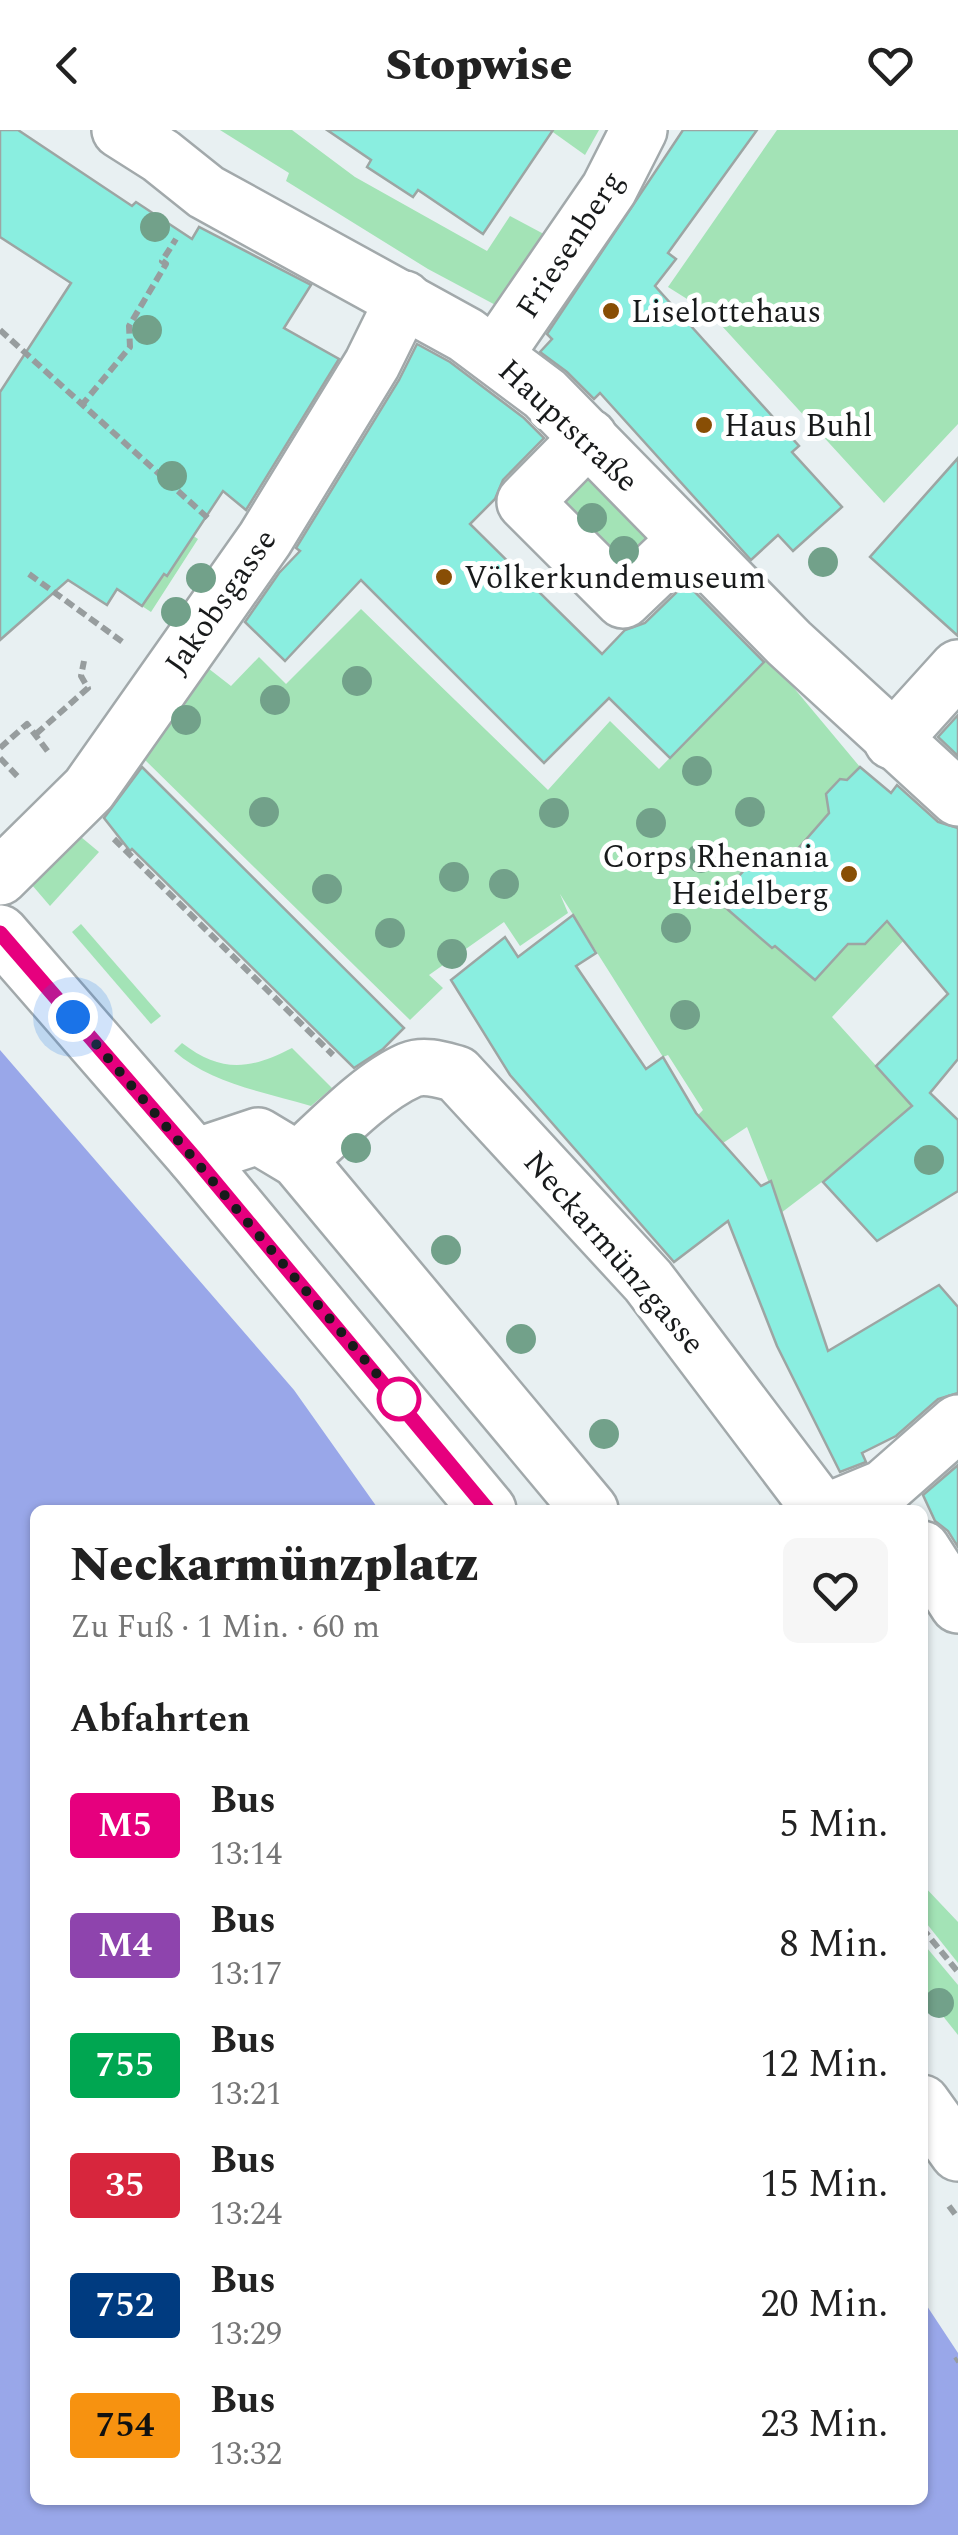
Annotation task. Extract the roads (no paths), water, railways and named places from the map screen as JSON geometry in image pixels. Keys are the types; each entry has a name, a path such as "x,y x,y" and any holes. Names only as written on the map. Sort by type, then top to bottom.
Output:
{"street":[{"name":"Hauptstraße","path":"120,130 206,192 404,300 495,355 545,394 686,540 925,705 958,798"},
{"name":"Friesenberg","path":"495,355 609,188 639,130"},
{"name":"Jakobsgasse","path":"0,877 64,779 252,558 372,364 404,300"},
{"path":"590,437 526,502 623,600 686,540"},
{"path":"0,933 194,1157 484,1505"},
{"name":"Neckarmünzgasse","path":"298,1160 372,1095 412,1069 434,1068 457,1074 648,1281 818,1505"},
{"path":"194,1157 258,1136 298,1160 586,1505"},
{"path":"858,1505 891,1499 958,1423"},
{"path":"928,1558 958,1604"},
{"path":"928,2111 958,2153"}],"water":[{"path":"0,1050 294,1390 375,1505 30,1505 30,2505 928,2505 928,2308 958,2353 958,2535 0,2535"}],"place":[{"name":"Liselottehaus","path":"611,311"},
{"name":"Haus Buhl","path":"704,425"},
{"name":"Völkerkundemuseum","path":"444,577"},
{"name":"Corps Rhenania Heidelberg","path":"849,874"}]}
